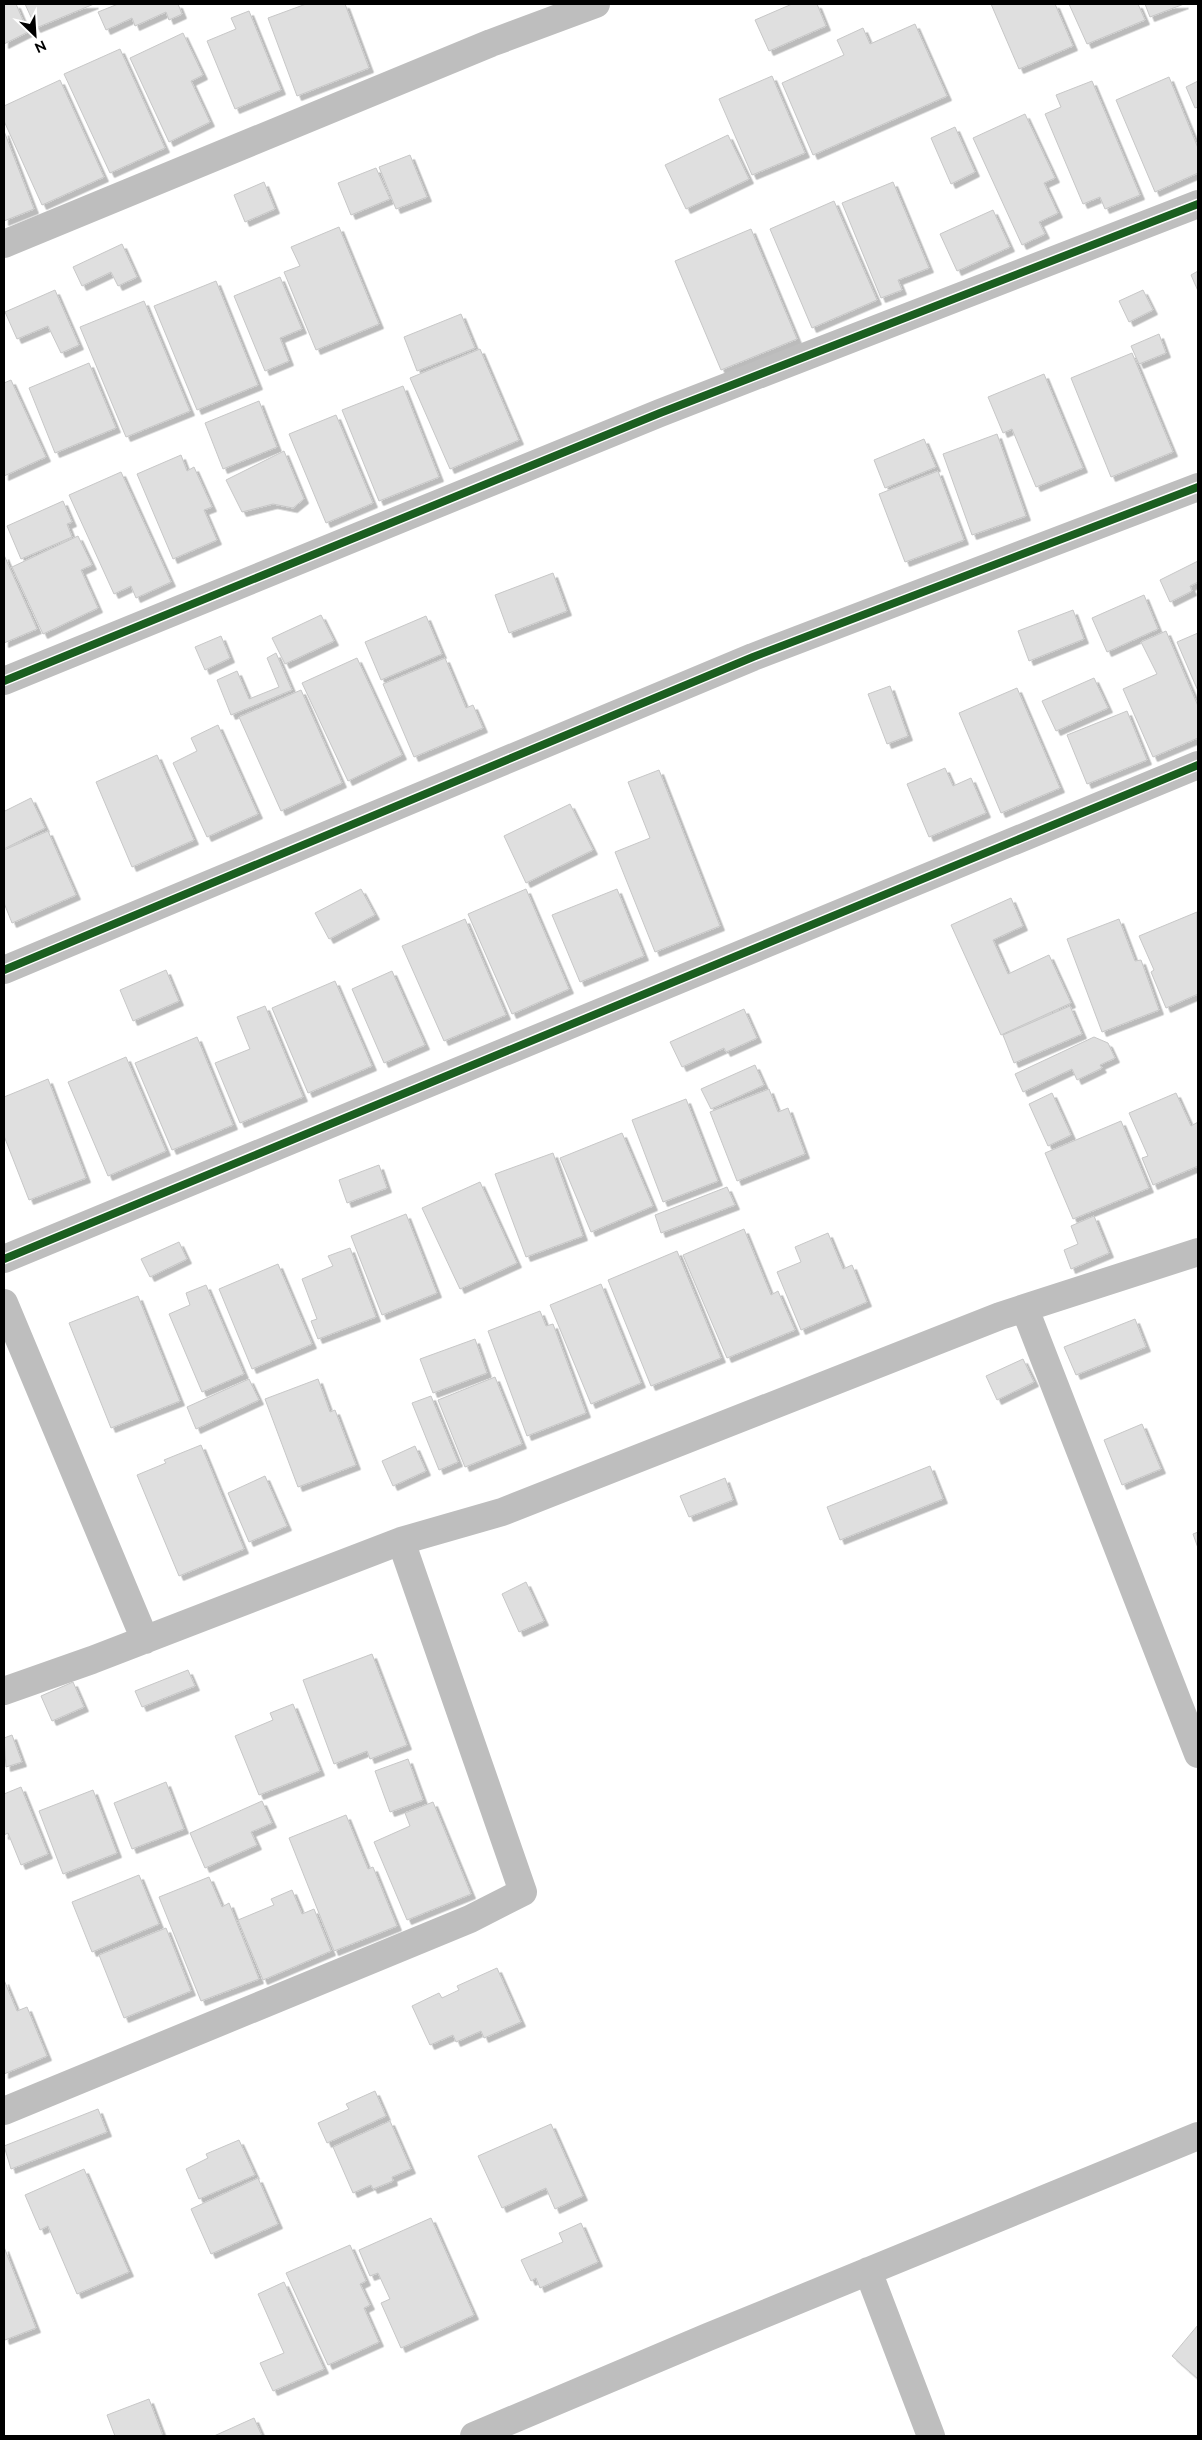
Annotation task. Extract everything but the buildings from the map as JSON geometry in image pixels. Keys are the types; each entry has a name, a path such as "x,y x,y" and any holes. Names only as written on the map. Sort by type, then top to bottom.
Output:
{"street":[{"path":"4,244 482,47 596,4"},
{"path":"4,681 660,413 1198,204"},
{"path":"4,970 753,657 1198,487"},
{"path":"4,1259 1198,765"},
{"path":"4,1691 145,1640 401,1541 502,1512 1025,1309 1198,1252"},
{"path":"4,1303 145,1640"},
{"path":"1025,1309 1198,1754"},
{"path":"4,2111 470,1919 523,1892 401,1541"},
{"path":"474,2436 868,2271 1198,2136"},
{"path":"868,2271 931,2436"}],"cycle path":[{"path":"4,681 660,413 1198,204"},
{"path":"4,970 753,657 1198,487"},
{"path":"4,1259 1198,765"}]}
